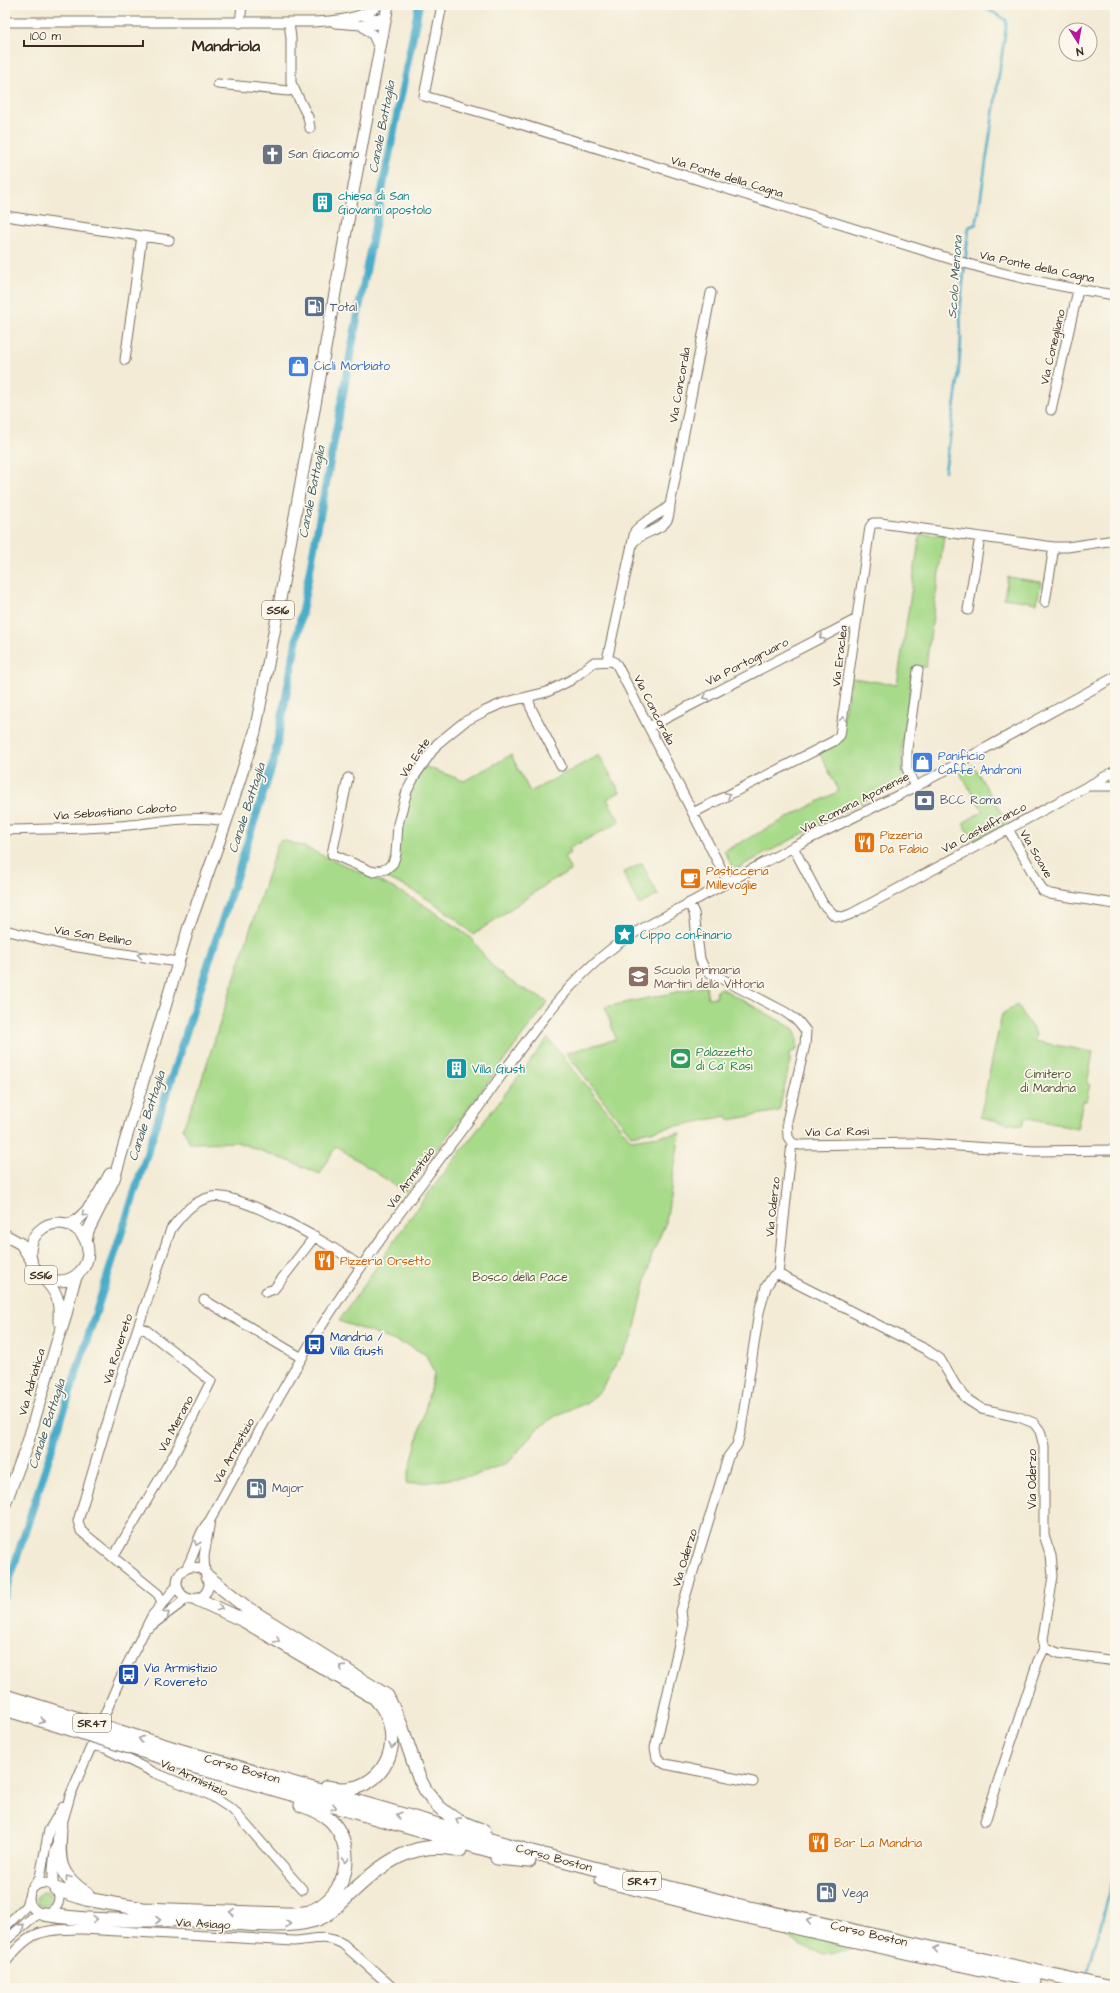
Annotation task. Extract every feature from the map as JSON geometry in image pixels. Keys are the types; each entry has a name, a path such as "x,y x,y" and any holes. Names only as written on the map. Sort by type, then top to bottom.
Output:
{"highway":[{"path":"207,1575 247,1608 387,1696 400,1725 419,1778 434,1800 449,1815 458,1821 506,1838 530,1857"},
{"path":"191,1598 243,1620 375,1698 389,1717 393,1740 390,1755 382,1769 365,1783 350,1788 335,1789 277,1775 268,1777"},
{"name":"Corso Boston","path":"5,1696 177,1756 233,1778 530,1857 726,1912 1069,1988"},
{"name":"Corso Boston","path":"5,1710 177,1756 268,1777 530,1857 732,1904 1111,1988"},
{"path":"55,1887 86,1900 143,1909 285,1914 308,1912 328,1901 338,1890 346,1867 345,1847 337,1828 326,1817 312,1809 269,1796 233,1778"},
{"path":"60,1829 59,1852 64,1874 74,1886 99,1902"},
{"path":"43,1914 63,1917 111,1920 294,1924 324,1917 380,1867 392,1860 412,1852 441,1847 490,1857 530,1857"}],"main road":[{"name":"SS16","path":"36,1233 32,1240 30,1258 33,1267 40,1275 48,1280 58,1282 68,1280 77,1275 87,1260 88,1251 86,1242 88,1231 114,1179 189,926 245,766 263,696 379,48 388,5"},
{"name":"SS16","path":"70,1225 91,1207 120,1158"},
{"path":"5,1235 23,1236 36,1233 43,1227 61,1223 70,1225 82,1234 86,1242"},
{"path":"5,1235 21,1244 30,1258"},
{"name":"Via Adriatica","path":"40,1275 57,1294 59,1307 59,1336"},
{"name":"Via Adriatica","path":"5,1504 9,1480 27,1444 59,1336 64,1326 71,1291 77,1275"}],"street":[{"path":"240,5 240,23"},
{"path":"5,22 290,23 328,21 360,15 379,5"},
{"name":"Via Ponte della Cagna","path":"442,5 424,96 509,120 967,264 1011,276 1078,290 1115,295"},
{"path":"360,15 384,22"},
{"path":"328,21 361,25 384,22"},
{"path":"290,23 292,38 290,77 308,117 310,128"},
{"path":"361,25 373,35 379,48"},
{"path":"218,84 288,91 294,88"},
{"path":"5,216 169,240"},
{"path":"125,360 142,236"},
{"name":"Via Conegliano","path":"1050,410 1078,290"},
{"name":"Via Concordia","path":"711,293 668,518 664,523 640,535 632,544 607,660 613,661 617,665 728,882"},
{"name":"Via Eraclea","path":"693,813 834,741 840,735 870,527 873,523 1054,547 1067,547 1115,540"},
{"path":"968,610 980,537"},
{"path":"1045,602 1054,547"},
{"name":"Via Portogruaro","path":"649,727 856,619"},
{"name":"Via Este","path":"348,778 332,854 374,872 386,869 393,863 396,854 398,824 407,791 416,774 437,744 464,722 503,703 547,692 571,680 594,662 607,660"},
{"path":"915,787 907,769 907,749 918,670"},
{"name":"Via Romana Aponense","path":"689,903 793,847 915,787 1115,677"},
{"path":"528,697 531,708 561,766"},
{"name":"Via Castelfranco","path":"793,847 823,904 834,916 843,917 1115,771"},
{"name":"Via Castelfranco","path":"1088,786 1115,786"},
{"name":"Via Sebastiano Caboto","path":"5,830 118,826 186,820 214,820 226,822"},
{"name":"Via Soave","path":"1008,829 1043,890 1050,894 1115,904"},
{"name":"Via Ca' Rasi","path":"689,903 694,913 700,960 704,970 785,1012 798,1021 806,1031 806,1045 786,1121 788,1137 792,1143 800,1145 914,1143 1034,1150 1115,1150"},
{"name":"Via Armistizio","path":"186,1569 191,1562 202,1528 210,1520 302,1358 361,1268 540,1025 590,965 620,941 689,903"},
{"name":"Via San Bellino","path":"5,930 64,945 178,962"},
{"name":"Via Oderzo","path":"778,1274 792,1143"},
{"name":"Via Rovereto","path":"162,1602 158,1594 114,1556 81,1531 78,1521 138,1326 172,1229 188,1208 198,1201 212,1196 226,1197 240,1201 315,1236 349,1257 361,1268"},
{"path":"266,1292 274,1289 315,1236"},
{"name":"Via Oderzo","path":"778,1274 927,1350 940,1359 956,1386 968,1400 982,1409 1019,1417 1034,1423 1040,1431 1044,1446 1044,1535 1051,1556 1053,1576 1043,1639 1045,1647 1038,1661 985,1821"},
{"name":"Via Oderzo","path":"753,1782 665,1764 658,1758 655,1748 683,1627 681,1611 728,1457 737,1445 742,1430 759,1312 766,1286 773,1276 778,1274"},
{"path":"204,1300 302,1358"},
{"name":"Via Merano","path":"114,1556 176,1451 212,1381 146,1330 138,1326"},
{"path":"146,1629 181,1603 206,1593 208,1588 204,1556 210,1520"},
{"path":"5,1941 32,1918 52,1911 58,1905 59,1897 55,1887 54,1860 60,1829 70,1796 120,1679 152,1616 162,1602 177,1586 179,1576 186,1569 196,1567 207,1575"},
{"path":"177,1586 182,1595 191,1598"},
{"path":"1045,1647 1058,1653 1115,1661"},
{"name":"Via Armistizio","path":"92,1745 210,1795 233,1810 302,1889"},
{"path":"5,1927 16,1918 26,1906 31,1890 42,1870 49,1830 70,1796"},
{"path":"34,1886 44,1883 55,1887"},
{"path":"28,1899 33,1909 43,1914"},
{"name":"Via Asiago","path":"5,1963 22,1942 32,1936 55,1930 83,1929 294,1941 325,1937 343,1944 393,1988"}],"green space":[{"path":"920,534 944,536 926,667 913,667 902,748 902,781 734,870 724,851 839,791 819,752 837,743 852,678 897,685"},
{"path":"1008,577 1041,582 1037,603 1004,598"},
{"path":"511,755 530,792 599,755 620,792 607,799 620,822 568,849 570,853 564,857 571,871 551,881 473,935 440,907 404,886 378,874 388,871 408,796 424,766 464,781"},
{"path":"973,765 1007,822 974,841 963,823 983,811 960,773"},
{"path":"282,840 302,846 385,884 419,902 452,923 467,935 490,964 506,978 548,1002 405,1192 336,1146 320,1174 237,1142 190,1143 183,1128 198,1091 278,843"},
{"path":"642,863 658,895 639,905 623,873"},
{"name":"Palazzetto di Ca' Rasi","path":"706,986 708,998 717,997 716,991 721,988 794,1029 797,1037 797,1050 789,1053 790,1062 779,1111 729,1120 727,1116 631,1135 566,1053 616,1039 605,1007"},
{"name":"Cimitero di Mandria","path":"1017,1005 1036,1034 1034,1041 1093,1052 1087,1084 1090,1085 1086,1101 1083,1101 1077,1129 1025,1117 1022,1126 980,1117 1002,1014"},
{"name":"Bosco della Pace","path":"548,1038 631,1140 680,1133 666,1222 652,1254 633,1336 600,1391 589,1402 557,1415 536,1430 509,1462 476,1475 431,1482 406,1484 434,1374 426,1355 412,1347 339,1321 415,1211"},
{"path":"41,1892 47,1892 51,1896 51,1902 47,1906 41,1906 37,1902 37,1896"},
{"path":"777,1930 852,1947 851,1949 831,1954 812,1950 777,1932"}],"waterway":[{"name":"Canale Battaglia","path":"5,1594 274,760 367,266 419,5"},
{"name":"Scolo Menona","path":"945,471 958,381 961,339 960,310 969,227 976,224 978,216 1006,27 1006,20 989,10 984,5"},
{"path":"1086,1978 1115,1873"}],"place":[{"name":"San Giacomo","path":"273,154"},
{"name":"chiesa di San Giovanni apostolo","path":"322,203"},
{"name":"Total","path":"315,307"},
{"name":"Cicli Morbiato","path":"299,366"},
{"name":"Panificio Caffe' Androni","path":"922,763"},
{"name":"BCC Roma","path":"924,800"},
{"name":"Pizzeria Da Fabio","path":"864,842"},
{"name":"Pasticceria Millevoglie","path":"691,878"},
{"name":"Cippo confinario","path":"624,935"},
{"name":"Scuola primaria Martiri della Vittoria","path":"639,977"},
{"name":"Palazzetto di Ca' Rasi","path":"681,1059"},
{"name":"Villa Giusti","path":"456,1069"},
{"name":"Pizzeria Orsetto","path":"325,1261"},
{"name":"Mandria / Villa Giusti","path":"315,1344"},
{"name":"Major","path":"257,1488"},
{"name":"Via Armistizio / Rovereto","path":"128,1675"},
{"name":"Bar La Mandria","path":"819,1843"},
{"name":"Vega","path":"826,1893"}],"district":[{"name":"Mandriola","path":"226,46"}]}
